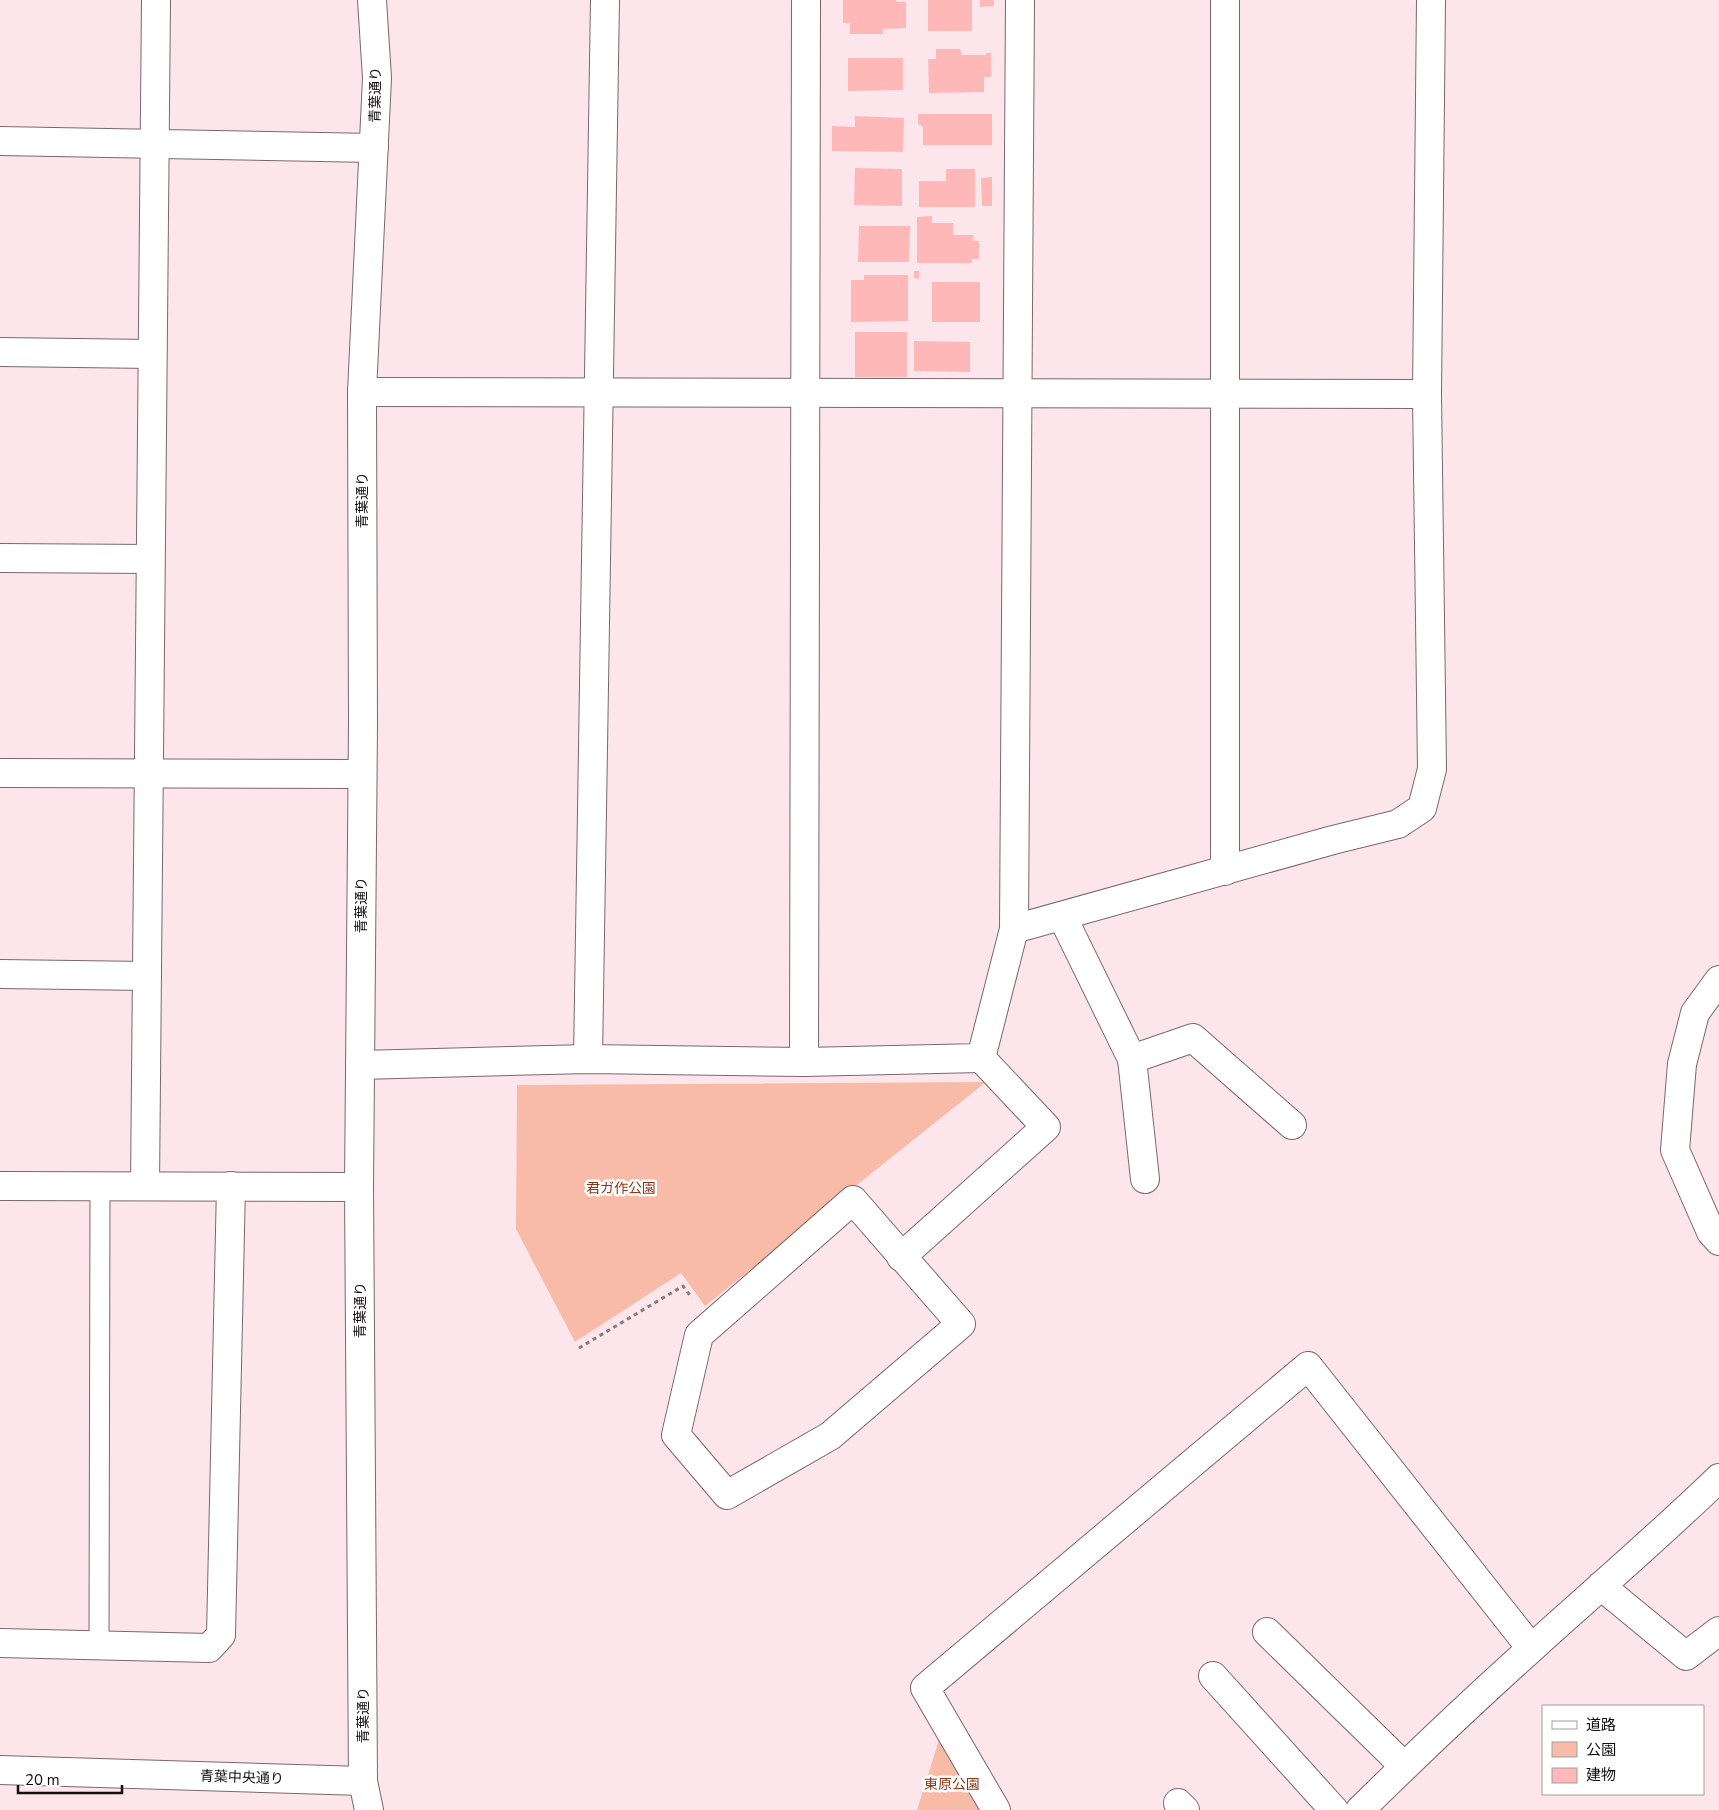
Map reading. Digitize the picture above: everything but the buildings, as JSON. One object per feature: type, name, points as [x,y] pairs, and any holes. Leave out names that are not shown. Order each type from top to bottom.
[{"type":"street","points":[[145,1186],[156,0]]},
{"type":"street","name":"青葉通り","points":[[369,1810],[364,1781],[359,1187],[362,392],[377,78],[372,0]]},
{"type":"street","points":[[588,1059],[605,0]]},
{"type":"street","points":[[804,1062],[806,0]]},
{"type":"street","points":[[981,1058],[1014,929],[1020,0]]},
{"type":"street","points":[[1225,0],[1225,871]]},
{"type":"street","points":[[1014,929],[1332,840],[1398,824],[1422,808],[1432,769],[1427,394],[1430,0]]},
{"type":"street","points":[[0,141],[374,148]]},
{"type":"street","points":[[0,352],[152,354]]},
{"type":"street","points":[[362,392],[1427,394]]},
{"type":"street","points":[[0,558],[150,559]]},
{"type":"street","points":[[0,773],[362,774]]},
{"type":"street","points":[[1062,916],[1132,1059],[1145,1179]]},
{"type":"street","points":[[0,974],[147,976]]},
{"type":"street","points":[[1719,980],[1695,1013],[1682,1064],[1676,1150],[1711,1232],[1719,1241]]},
{"type":"street","points":[[1132,1059],[1193,1038],[1292,1124]]},
{"type":"street","points":[[360,1065],[588,1059],[804,1062],[981,1058],[1046,1127],[902,1257]]},
{"type":"street","points":[[0,1186],[359,1187]]},
{"type":"street","points":[[0,1643],[209,1648],[221,1636],[232,1186]]},
{"type":"street","points":[[853,1200],[902,1257],[961,1324],[830,1436],[727,1495],[676,1435],[699,1335],[853,1200]]},
{"type":"street","points":[[996,1810],[925,1688],[1308,1366],[1531,1648]]},
{"type":"street","points":[[1360,1810],[1404,1766],[1531,1648],[1719,1478]]},
{"type":"street","points":[[1601,1586],[1686,1656],[1719,1631]]},
{"type":"street","points":[[1267,1632],[1404,1766]]},
{"type":"street","points":[[1213,1676],[1334,1810]]},
{"type":"street","name":"青葉中央通り","points":[[0,1770],[364,1781]]},
{"type":"lane","points":[[99,1645],[100,1186]]},
{"type":"path","points":[[579,1348],[683,1286],[712,1324]]},
{"type":"green space","name":"君ガ作公園","points":[[986,1082],[705,1306],[681,1273],[575,1342],[516,1229],[517,1085]]},
{"type":"green space","name":"東原公園","points":[[945,1721],[996,1810],[917,1810]]}]
